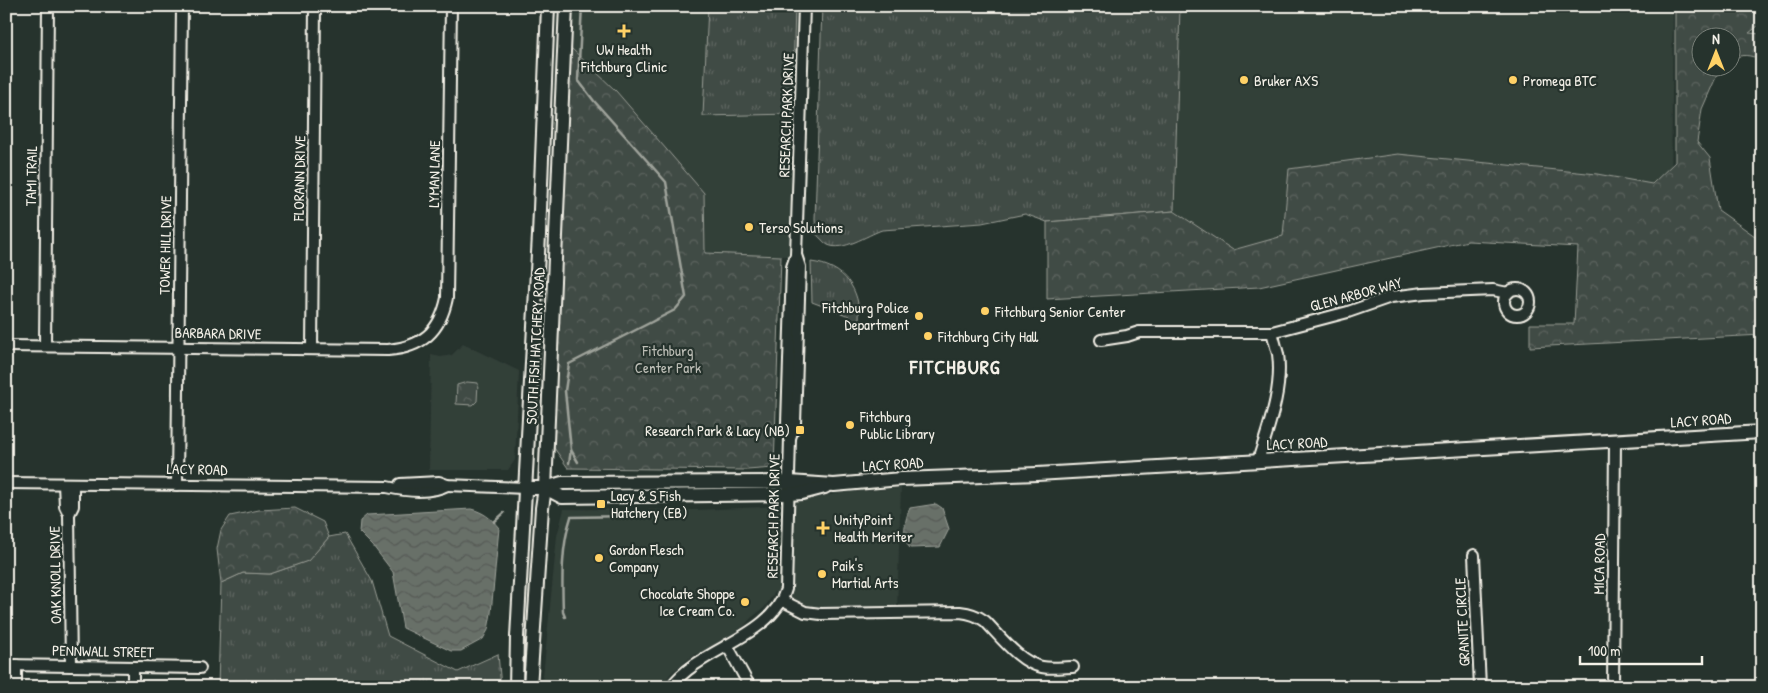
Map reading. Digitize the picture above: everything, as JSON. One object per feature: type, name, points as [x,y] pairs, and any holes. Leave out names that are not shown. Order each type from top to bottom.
[{"type":"main road","name":"SOUTH FISH HATCHERY ROAD","points":[[516,687],[548,6]]},
{"type":"main road","name":"SOUTH FISH HATCHERY ROAD","points":[[530,687],[545,488],[566,6]]},
{"type":"main road","name":"LACY ROAD","points":[[525,488],[545,488],[562,497],[789,488],[901,479],[1037,474],[1762,432]]},
{"type":"street","name":"TAMI TRAIL","points":[[45,346],[48,6]]},
{"type":"street","name":"TOWER HILL DRIVE","points":[[177,485],[182,6]]},
{"type":"street","name":"FLORANN DRIVE","points":[[312,349],[315,6]]},
{"type":"street","name":"LYMAN LANE","points":[[427,337],[440,322],[447,298],[451,6]]},
{"type":"street","name":"RESEARCH PARK DRIVE","points":[[671,687],[689,668],[765,621],[783,601],[787,580],[790,438],[796,414],[800,267],[796,256],[804,6]]},
{"type":"street","name":"GLEN ARBOR WAY","points":[[1101,340],[1139,332],[1272,332],[1348,312],[1392,297],[1424,293],[1492,290],[1508,293]]},
{"type":"street","points":[[1258,461],[1271,416],[1278,377],[1278,355],[1272,332]]},
{"type":"street","name":"BARBARA DRIVE","points":[[6,346],[399,349],[416,344],[427,337]]},
{"type":"street","name":"MICA ROAD","points":[[1613,687],[1616,441]]},
{"type":"street","name":"LACY ROAD","points":[[6,483],[387,487],[399,490],[439,489],[447,485],[525,488]]},
{"type":"street","name":"OAK KNOLL DRIVE","points":[[69,484],[73,506],[69,514],[71,666]]},
{"type":"street","name":"GRANITE CIRCLE","points":[[1474,555],[1480,687]]},
{"type":"street","points":[[783,601],[805,612],[821,614],[969,613],[985,621],[1021,657],[1034,665],[1045,668],[1073,667]]},
{"type":"street","points":[[727,645],[750,687]]},
{"type":"street","points":[[11,665],[16,687]]},
{"type":"street","name":"PENNWALL STREET","points":[[11,665],[200,668]]},
{"type":"street","points":[[133,666],[133,687]]},
{"type":"shaded area","points":[[573,6],[797,6],[789,256],[705,254],[704,193],[616,91],[570,47],[570,23]]},
{"type":"shaded area","points":[[1180,6],[1673,6],[1671,188],[1283,236],[1233,250],[1174,211]]},
{"type":"shaded area","points":[[463,344],[519,371],[515,460],[508,470],[429,470],[431,355],[441,357],[452,355]]},
{"type":"shaded area","points":[[901,488],[897,608],[821,609],[805,605],[775,592],[764,608],[744,626],[702,653],[695,654],[671,673],[661,687],[542,687],[557,536],[564,509],[697,510],[764,507],[846,492]]},
{"type":"green space","points":[[708,6],[795,6],[792,114],[703,116]]},
{"type":"green space","points":[[822,6],[1141,6],[1161,10],[1180,7],[1174,211],[1047,222],[1025,214],[982,223],[882,230],[848,245],[834,247],[828,245],[816,234],[815,219]]},
{"type":"green space","points":[[1675,6],[1762,6],[1762,23],[1749,33],[1762,34],[1762,60],[1754,57],[1740,56],[1740,28],[1690,28],[1690,78],[1716,78],[1702,109],[1697,142],[1710,158],[1718,210],[1762,241],[1762,335],[1530,347],[1530,324],[1574,324],[1578,247],[1468,241],[1259,287],[1047,299],[1047,222],[1174,211],[1233,250],[1283,236],[1289,169],[1398,154],[1597,174],[1652,184],[1675,162]]},
{"type":"green space","name":"Fitchburg Center Park","points":[[570,47],[616,91],[704,193],[705,253],[781,256],[774,468],[747,470],[568,468],[552,445]]},
{"type":"green space","points":[[811,262],[833,268],[848,281],[857,299],[859,321],[854,323],[849,316],[812,302]]},
{"type":"green space","points":[[467,382],[478,383],[477,401],[473,405],[456,404],[457,385]]},
{"type":"green space","points":[[295,508],[323,522],[329,537],[308,561],[270,574],[243,573],[221,583],[217,549],[221,530],[230,516],[259,510]]},
{"type":"green space","points":[[345,534],[372,581],[388,636],[458,672],[498,654],[501,687],[218,687],[221,583],[243,573],[270,574],[307,561],[329,537]]},
{"type":"water","points":[[936,504],[942,508],[949,529],[940,547],[910,548],[905,534],[905,523],[910,508]]},
{"type":"water","points":[[471,509],[486,516],[499,528],[491,613],[488,630],[483,639],[461,651],[451,651],[403,628],[393,572],[373,546],[359,532],[360,521],[367,515]]},
{"type":"waterway","points":[[569,463],[571,450],[565,391],[569,364],[675,310],[686,297],[666,182],[594,101],[578,80],[582,6]]},
{"type":"waterway","points":[[571,450],[578,462]]},
{"type":"waterway","points":[[494,522],[504,513]]},
{"type":"waterway","points":[[565,617],[562,588],[563,564],[565,540],[571,517],[630,516]]},
{"type":"place","name":"UW Health Fitchburg Clinic","points":[[624,31]]},
{"type":"place","name":"Bruker AXS","points":[[1244,80]]},
{"type":"place","name":"Promega BTC","points":[[1513,80]]},
{"type":"place","name":"Terso Solutions","points":[[749,227]]},
{"type":"place","name":"Fitchburg Senior Center","points":[[985,311]]},
{"type":"place","name":"Fitchburg Police Department","points":[[919,316]]},
{"type":"place","name":"Fitchburg City Hall","points":[[928,336]]},
{"type":"place","name":"Fitchburg Public Library","points":[[850,425]]},
{"type":"place","name":"Research Park & Lacy (NB)","points":[[800,430]]},
{"type":"place","name":"Lacy & S Fish Hatchery (EB)","points":[[601,504]]},
{"type":"place","name":"UnityPoint Health Meriter","points":[[823,528]]},
{"type":"place","name":"Gordon Flesch Company","points":[[599,558]]},
{"type":"place","name":"Paik's Martial Arts","points":[[822,574]]},
{"type":"place","name":"Chocolate Shoppe Ice Cream Co.","points":[[745,602]]},
{"type":"district","name":"FITCHBURG","points":[[955,366]]}]
